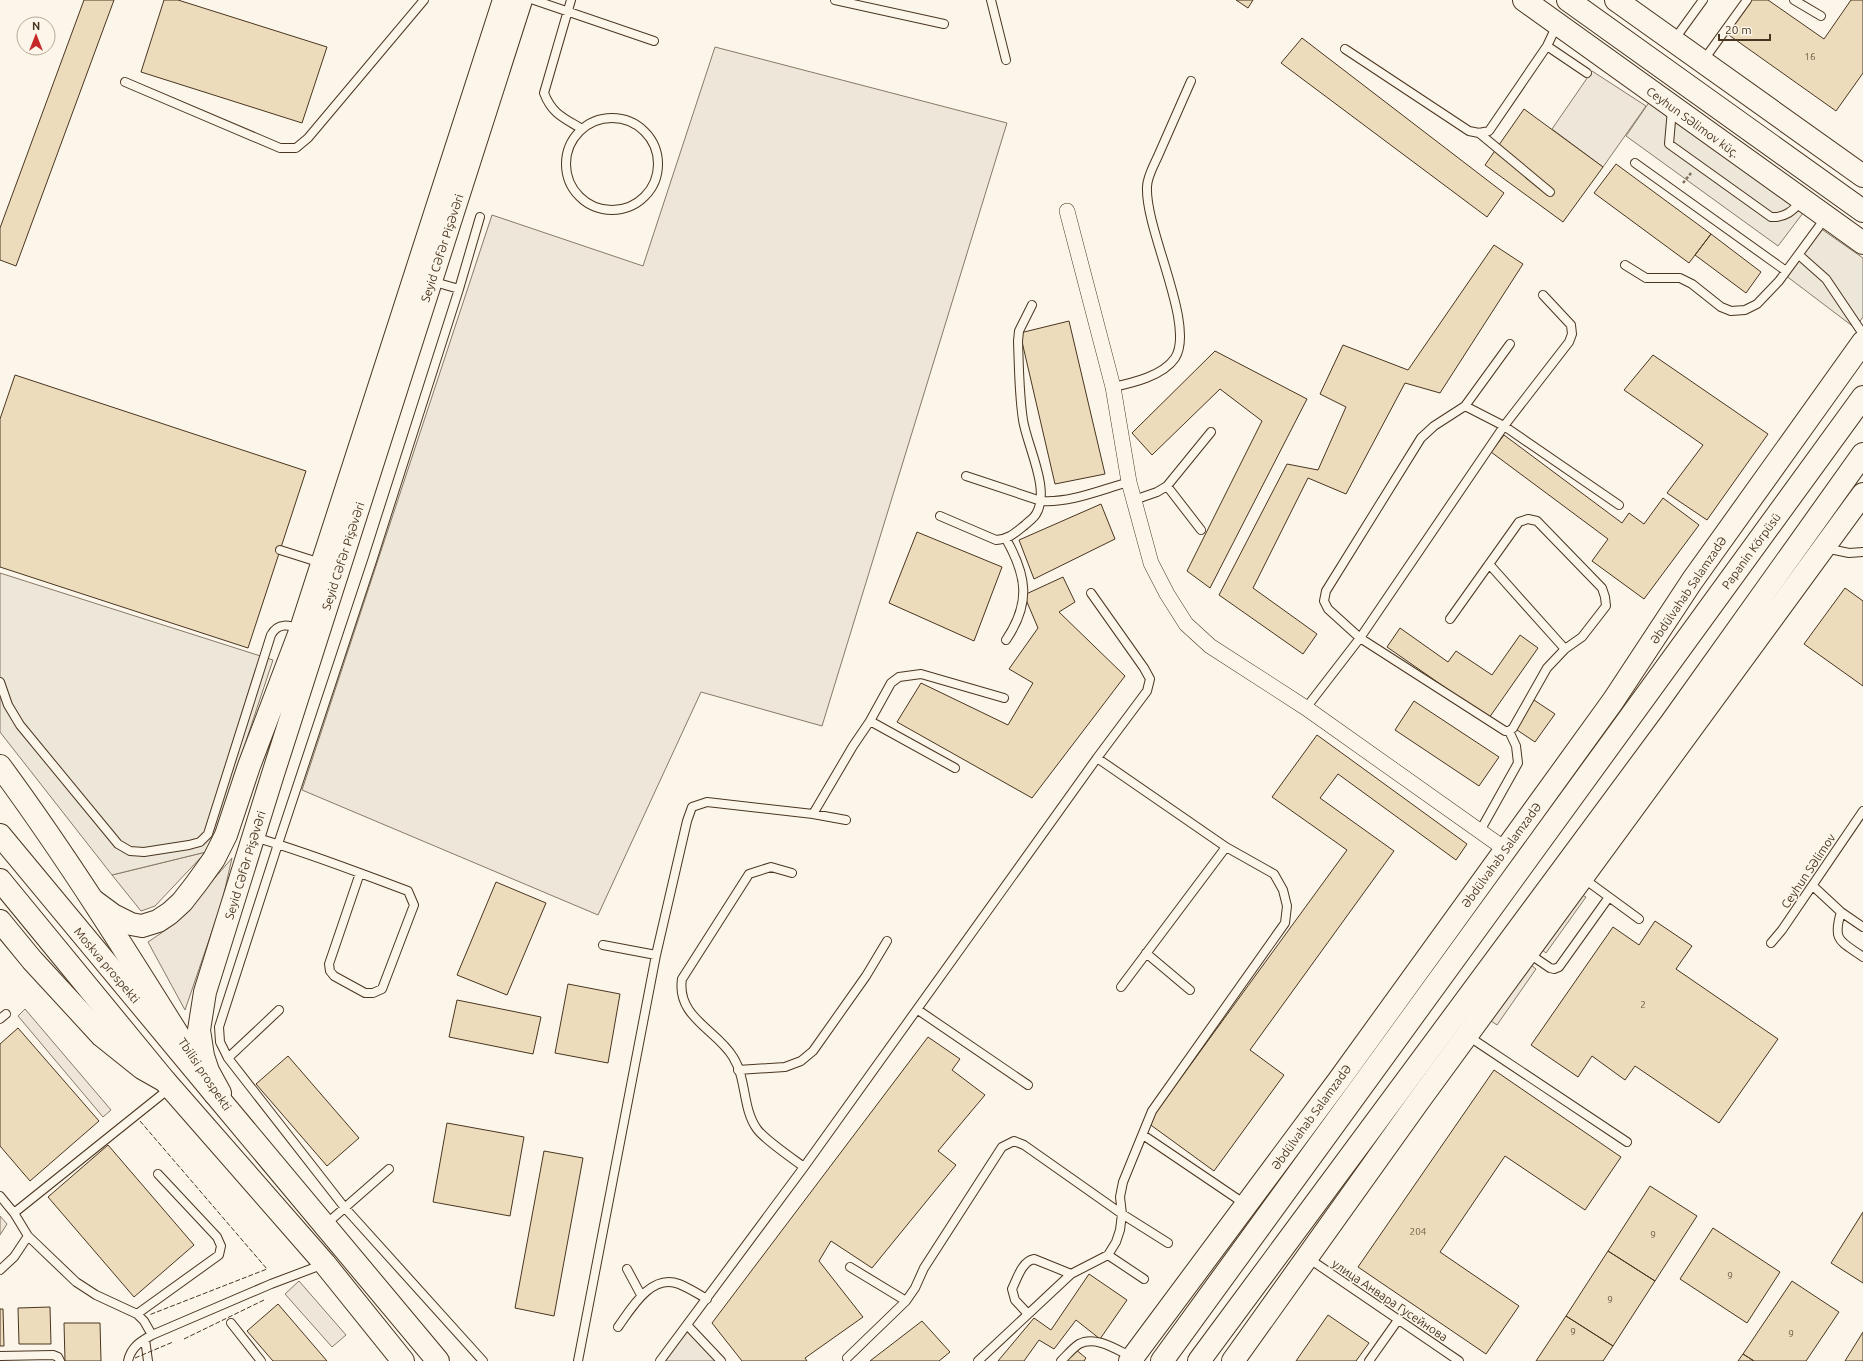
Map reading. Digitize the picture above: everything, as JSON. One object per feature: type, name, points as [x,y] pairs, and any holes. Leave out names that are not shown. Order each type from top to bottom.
[{"type":"main road","name":"Seyid Cəfər Pişəvəri","points":[[94,901],[113,915],[131,924],[142,926],[158,921],[182,902],[214,859],[226,835],[249,766],[301,629],[504,0]]},
{"type":"main road","name":"Seyid Cəfər Pişəvəri","points":[[230,1112],[208,1071],[203,1056],[199,1030],[205,992],[253,836],[521,0]]},
{"type":"main road","name":"Ceyhun Səlimov küç.","points":[[1524,0],[1863,243]]},
{"type":"main road","points":[[1568,0],[1863,211]]},
{"type":"main road","points":[[1616,0],[1863,176]]},
{"type":"main road","points":[[1765,140],[1783,186],[1834,190]]},
{"type":"main road","name":"Əbdülvahab Salamzadə","points":[[1132,1359],[1613,701],[1692,581],[1863,342]]},
{"type":"main road","name":"Papanin Körpüsü","points":[[1639,705],[1863,397]]},
{"type":"main road","points":[[1199,1361],[1671,723],[1863,454]]},
{"type":"main road","points":[[1233,1361],[1467,1035],[1863,494]]},
{"type":"main road","name":"Əbdülvahab Salamzadə","points":[[1162,1361],[1639,705]]},
{"type":"main road","points":[[1550,788],[1598,762]]},
{"type":"main road","name":"Tbilisi prospekti","points":[[0,766],[46,829],[94,901],[215,1094],[438,1361]]},
{"type":"main road","points":[[249,766],[273,774]]},
{"type":"main road","points":[[1616,832],[1626,783]]},
{"type":"main road","name":"Moskva prospekti","points":[[0,835],[215,1094]]},
{"type":"main road","points":[[0,880],[168,1084],[325,1264],[403,1361]]},
{"type":"main road","points":[[1472,934],[1480,884]]},
{"type":"main road","points":[[0,921],[32,960],[102,1036],[137,1064],[168,1084]]},
{"type":"main road","points":[[1503,950],[1544,930]]},
{"type":"street","points":[[1067,211],[1112,387],[1129,482],[1151,563],[1167,594],[1186,624],[1210,646],[1306,708],[1505,849]]},
{"type":"lane","points":[[125,82],[280,148],[296,148],[308,138],[424,0]]},
{"type":"lane","points":[[534,0],[654,41]]},
{"type":"lane","points":[[571,0],[544,93],[548,104],[554,112],[582,129]]},
{"type":"lane","points":[[836,0],[944,24]]},
{"type":"lane","points":[[991,0],[1006,60]]},
{"type":"lane","points":[[1673,41],[1703,0]]},
{"type":"lane","points":[[1702,62],[1747,0]]},
{"type":"lane","points":[[1794,0],[1821,16]]},
{"type":"lane","points":[[1345,49],[1469,131],[1479,133],[1489,131],[1547,46],[1558,24]]},
{"type":"lane","points":[[1547,46],[1587,73]]},
{"type":"lane","points":[[1112,387],[1158,373],[1175,358],[1180,341],[1175,299],[1155,239],[1147,204],[1147,185],[1191,81]]},
{"type":"lane","points":[[1672,106],[1668,140],[1672,147],[1772,216],[1780,217],[1788,214],[1803,200]]},
{"type":"lane","points":[[602,119],[624,119],[638,126],[650,138],[658,159],[658,170],[652,185],[642,198],[622,208],[600,208],[590,204],[574,189],[568,179],[566,157],[574,137],[582,129],[591,123],[602,119]]},
{"type":"lane","points":[[1479,133],[1550,192]]},
{"type":"lane","points":[[1635,164],[1786,271]]},
{"type":"lane","points":[[1625,265],[1646,278],[1680,278],[1692,284],[1720,306],[1731,311],[1745,310],[1757,304],[1786,271],[1826,216]]},
{"type":"lane","points":[[480,217],[459,290],[372,561],[219,1027],[220,1042],[228,1058],[345,1208],[483,1361]]},
{"type":"lane","points":[[1799,255],[1826,279],[1863,334]]},
{"type":"lane","points":[[431,281],[459,290]]},
{"type":"lane","points":[[1306,708],[1360,638],[1504,426],[1569,342],[1572,334],[1571,325],[1543,295]]},
{"type":"lane","points":[[940,516],[996,540],[1006,539],[1014,535],[1036,515],[1041,501],[1040,484],[1020,402],[1019,332],[1032,305]]},
{"type":"lane","points":[[1509,731],[1505,731],[1360,638],[1328,608],[1324,601],[1326,591],[1421,438],[1434,426],[1465,406],[1510,344]]},
{"type":"lane","points":[[1465,406],[1504,426],[1619,505]]},
{"type":"lane","points":[[1134,500],[1157,492],[1167,486],[1211,432]]},
{"type":"lane","points":[[966,476],[1041,501],[1066,500],[1129,482]]},
{"type":"lane","points":[[1167,486],[1201,530]]},
{"type":"lane","points":[[1450,619],[1519,522],[1528,519],[1537,521],[1602,588],[1606,606],[1582,637],[1565,649],[1547,668],[1513,728],[1509,731]]},
{"type":"lane","points":[[1006,539],[1019,566],[1023,586],[1022,610],[1016,625],[1006,640]]},
{"type":"lane","points":[[1824,548],[1849,553],[1863,552]]},
{"type":"lane","points":[[280,550],[322,564]]},
{"type":"lane","points":[[1489,564],[1565,649]]},
{"type":"lane","points":[[660,1361],[804,1167],[918,1010],[1097,758],[1147,691],[1150,679],[1144,668],[1091,593]]},
{"type":"lane","points":[[0,682],[8,705],[20,725],[118,844],[130,851],[144,852],[184,846],[200,842],[208,834],[274,629],[280,626],[288,625],[301,629]]},
{"type":"lane","points":[[813,814],[853,746],[870,722],[890,683],[899,677],[921,674],[1004,698]]},
{"type":"lane","points":[[870,722],[955,768]]},
{"type":"lane","points":[[1480,831],[1518,763],[1516,746],[1509,731]]},
{"type":"lane","points":[[978,1361],[1072,1274],[1108,1255],[1116,1242],[1122,1214],[1120,1197],[1123,1182],[1143,1135],[1147,1120],[1285,923],[1286,906],[1283,890],[1274,874],[1226,847],[1097,758]]},
{"type":"lane","points":[[578,1361],[656,955],[687,820],[692,807],[706,802],[813,814],[846,820]]},
{"type":"lane","name":"Ceyhun Səlimov","points":[[1771,943],[1813,886],[1863,811]]},
{"type":"lane","points":[[253,836],[360,873],[408,892],[414,905],[382,989],[373,993],[365,992],[334,976],[330,971],[329,964],[360,873]]},
{"type":"lane","points":[[1121,987],[1226,847]]},
{"type":"lane","points":[[792,873],[771,867],[749,874],[682,980],[680,990],[687,1009],[729,1050],[734,1058],[747,1110],[758,1131],[804,1167]]},
{"type":"lane","points":[[1582,878],[1639,919]]},
{"type":"lane","points":[[1813,886],[1841,912],[1863,927]]},
{"type":"lane","points":[[1528,952],[1550,968],[1554,969],[1560,967],[1609,897]]},
{"type":"lane","points":[[1841,912],[1837,934],[1841,941],[1863,957]]},
{"type":"lane","points":[[738,1070],[786,1068],[801,1061],[814,1051],[866,976],[887,941]]},
{"type":"lane","points":[[603,945],[656,955]]},
{"type":"lane","points":[[1146,952],[1190,990]]},
{"type":"lane","points":[[228,1058],[280,1010]]},
{"type":"lane","points":[[918,1010],[1028,1085]]},
{"type":"lane","points":[[1467,1035],[1626,1142]]},
{"type":"lane","points":[[14,1213],[168,1084]]},
{"type":"lane","points":[[1143,1135],[1246,1204]]},
{"type":"lane","points":[[847,1358],[906,1301],[915,1288],[924,1268],[1002,1147],[1014,1141],[1024,1145],[1122,1214],[1168,1243]]},
{"type":"lane","points":[[325,1226],[389,1169]]},
{"type":"lane","points":[[137,1314],[219,1255],[221,1246],[217,1237],[158,1174]]},
{"type":"lane","points":[[0,1196],[14,1213],[28,1236],[76,1282],[96,1295],[137,1314],[144,1321],[148,1337],[148,1361]]},
{"type":"lane","points":[[0,1270],[14,1257],[28,1236]]},
{"type":"lane","points":[[1108,1255],[1144,1280]]},
{"type":"lane","name":"улица Анвара Гусейнова","points":[[1308,1258],[1459,1361]]},
{"type":"lane","points":[[1028,1314],[1015,1300],[1012,1289],[1024,1264],[1029,1260],[1034,1259],[1072,1274]]},
{"type":"lane","points":[[128,1361],[133,1349],[148,1337],[271,1284],[325,1264]]},
{"type":"lane","points":[[850,1267],[906,1301]]},
{"type":"lane","points":[[627,1269],[641,1295]]},
{"type":"lane","points":[[618,1327],[641,1295],[660,1284],[669,1282],[678,1284],[706,1299]]},
{"type":"lane","points":[[1369,1361],[1398,1320]]},
{"type":"lane","points":[[231,1323],[261,1361]]},
{"type":"lane","points":[[687,1325],[721,1361]]},
{"type":"lane","points":[[1061,1361],[1078,1344],[1087,1340],[1097,1341],[1132,1359]]},
{"type":"lane","points":[[0,1356],[52,1355],[58,1357],[60,1361]]},
{"type":"shaded area","points":[[715,47],[1007,123],[822,726],[701,692],[598,915],[302,790],[492,215],[643,266]]},
{"type":"shaded area","points":[[1592,71],[1646,106],[1603,167],[1552,129]]},
{"type":"shaded area","points":[[1650,101],[1803,213],[1778,246],[1626,136]]},
{"type":"shaded area","points":[[1820,228],[1863,258],[1863,317],[1855,328],[1785,275]]},
{"type":"shaded area","points":[[0,573],[273,660],[212,843],[206,852],[112,875],[0,732]]},
{"type":"shaded area","points":[[206,852],[155,906],[141,911],[112,875]]},
{"type":"shaded area","points":[[232,858],[222,902],[185,1010],[148,942],[176,923]]},
{"type":"shaded area","points":[[1580,894],[1586,897],[1546,953],[1541,949]]},
{"type":"shaded area","points":[[1531,965],[1536,969],[1497,1025],[1491,1021]]},
{"type":"shaded area","points":[[25,1009],[111,1110],[103,1117],[18,1016]]},
{"type":"shaded area","points":[[0,1216],[7,1224],[0,1235]]},
{"type":"shaded area","points":[[299,1281],[346,1335],[332,1347],[285,1294]]},
{"type":"shaded area","points":[[689,1328],[717,1361],[663,1361]]},
{"type":"building","points":[[84,0],[114,0],[16,266],[0,260],[0,228]]},
{"type":"building","points":[[164,0],[178,0],[327,47],[302,123],[141,72]]},
{"type":"building","points":[[1236,0],[1253,0],[1248,8]]},
{"type":"building","points":[[1749,0],[1768,0],[1824,39],[1851,0],[1863,0],[1863,73],[1836,111],[1726,33]]},
{"type":"building","points":[[1302,38],[1504,193],[1487,217],[1281,63]]},
{"type":"building","points":[[1524,109],[1603,167],[1563,222],[1485,165]]},
{"type":"building","points":[[1616,164],[1711,234],[1689,263],[1594,193]]},
{"type":"building","points":[[1711,234],[1761,272],[1746,293],[1695,255]]},
{"type":"building","points":[[1494,245],[1523,264],[1440,393],[1405,383],[1346,494],[1308,478],[1253,588],[1317,634],[1303,654],[1219,595],[1287,464],[1318,470],[1346,407],[1320,394],[1343,345],[1408,370]]},
{"type":"building","points":[[1069,321],[1105,474],[1055,484],[1020,333]]},
{"type":"building","points":[[1215,351],[1307,399],[1210,588],[1187,571],[1262,421],[1220,389],[1152,455],[1132,433]]},
{"type":"building","points":[[1653,355],[1768,434],[1707,520],[1667,493],[1703,445],[1624,390]]},
{"type":"building","points":[[15,375],[306,471],[248,648],[0,567],[0,419]]},
{"type":"building","points":[[1504,435],[1622,523],[1629,513],[1644,524],[1663,498],[1699,525],[1644,599],[1592,561],[1608,539],[1491,452]]},
{"type":"building","points":[[1101,504],[1115,539],[1034,579],[1019,540]]},
{"type":"building","points":[[917,532],[1002,567],[974,641],[889,603]]},
{"type":"building","points":[[1063,577],[1075,602],[1059,612],[1125,676],[1032,798],[897,722],[921,683],[1008,725],[1033,683],[1009,669],[1038,628],[1024,595]]},
{"type":"building","points":[[1845,588],[1863,601],[1863,686],[1804,644]]},
{"type":"building","points":[[1400,628],[1448,662],[1456,651],[1492,675],[1520,635],[1538,648],[1489,718],[1387,647]]},
{"type":"building","points":[[1534,700],[1555,714],[1535,742],[1514,728]]},
{"type":"building","points":[[1414,701],[1499,757],[1479,786],[1395,730]]},
{"type":"building","points":[[1317,735],[1467,844],[1456,860],[1338,774],[1320,798],[1394,851],[1250,1050],[1284,1075],[1214,1171],[1148,1123],[1347,850],[1272,797]]},
{"type":"building","points":[[496,882],[546,903],[507,995],[457,975]]},
{"type":"building","points":[[1655,921],[1692,946],[1676,969],[1778,1039],[1719,1123],[1635,1066],[1625,1080],[1592,1056],[1578,1077],[1531,1045],[1613,927],[1639,945]]},
{"type":"building","points":[[568,984],[620,994],[608,1063],[555,1053]]},
{"type":"building","points":[[457,1000],[541,1017],[533,1054],[449,1037]]},
{"type":"building","points":[[18,1028],[99,1121],[30,1181],[0,1146],[0,1044]]},
{"type":"building","points":[[928,1037],[960,1059],[952,1070],[985,1095],[938,1151],[956,1165],[872,1268],[831,1241],[819,1261],[863,1317],[805,1358],[807,1361],[742,1361],[712,1323]]},
{"type":"building","points":[[288,1056],[359,1138],[327,1166],[256,1084]]},
{"type":"building","points":[[1494,1070],[1621,1157],[1585,1210],[1505,1156],[1440,1252],[1519,1306],[1486,1354],[1358,1267]]},
{"type":"building","points":[[447,1123],[524,1137],[510,1216],[433,1202]]},
{"type":"building","points":[[108,1145],[194,1245],[134,1297],[48,1197]]},
{"type":"building","points":[[544,1151],[583,1158],[554,1316],[515,1308]]},
{"type":"building","points":[[1650,1186],[1697,1216],[1655,1281],[1608,1251]]},
{"type":"building","points":[[1863,1212],[1863,1283],[1831,1263]]},
{"type":"building","points":[[1713,1228],[1780,1272],[1747,1323],[1680,1279]]},
{"type":"building","points":[[1608,1251],[1655,1281],[1613,1346],[1566,1316]]},
{"type":"building","points":[[1089,1274],[1127,1300],[1100,1339],[1076,1320],[1054,1349],[1039,1340],[1024,1361],[998,1361],[1034,1318],[1051,1330]]},
{"type":"building","points":[[1792,1281],[1839,1312],[1806,1361],[1754,1361],[1743,1354]]},
{"type":"building","points":[[278,1304],[327,1361],[273,1361],[247,1331]]},
{"type":"building","points":[[50,1307],[51,1344],[19,1344],[18,1308]]},
{"type":"building","points":[[0,1309],[3,1309],[4,1346],[0,1346]]},
{"type":"building","points":[[1328,1315],[1369,1343],[1356,1361],[1296,1361]]},
{"type":"building","points":[[1566,1316],[1613,1346],[1603,1361],[1536,1361]]},
{"type":"building","points":[[922,1321],[950,1352],[939,1361],[870,1361]]},
{"type":"building","points":[[64,1323],[100,1323],[101,1361],[65,1361]]},
{"type":"building","points":[[1863,1332],[1863,1361],[1845,1361]]},
{"type":"building","points":[[1075,1349],[1086,1358],[1084,1361],[1066,1361]]},
{"type":"building","points":[[1743,1354],[1754,1361],[1738,1361]]},
{"type":"fence","points":[[140,1121],[267,1269],[149,1315]]},
{"type":"fence","points":[[184,1339],[264,1300]]},
{"type":"fence","points":[[135,1358],[173,1342]]}]
